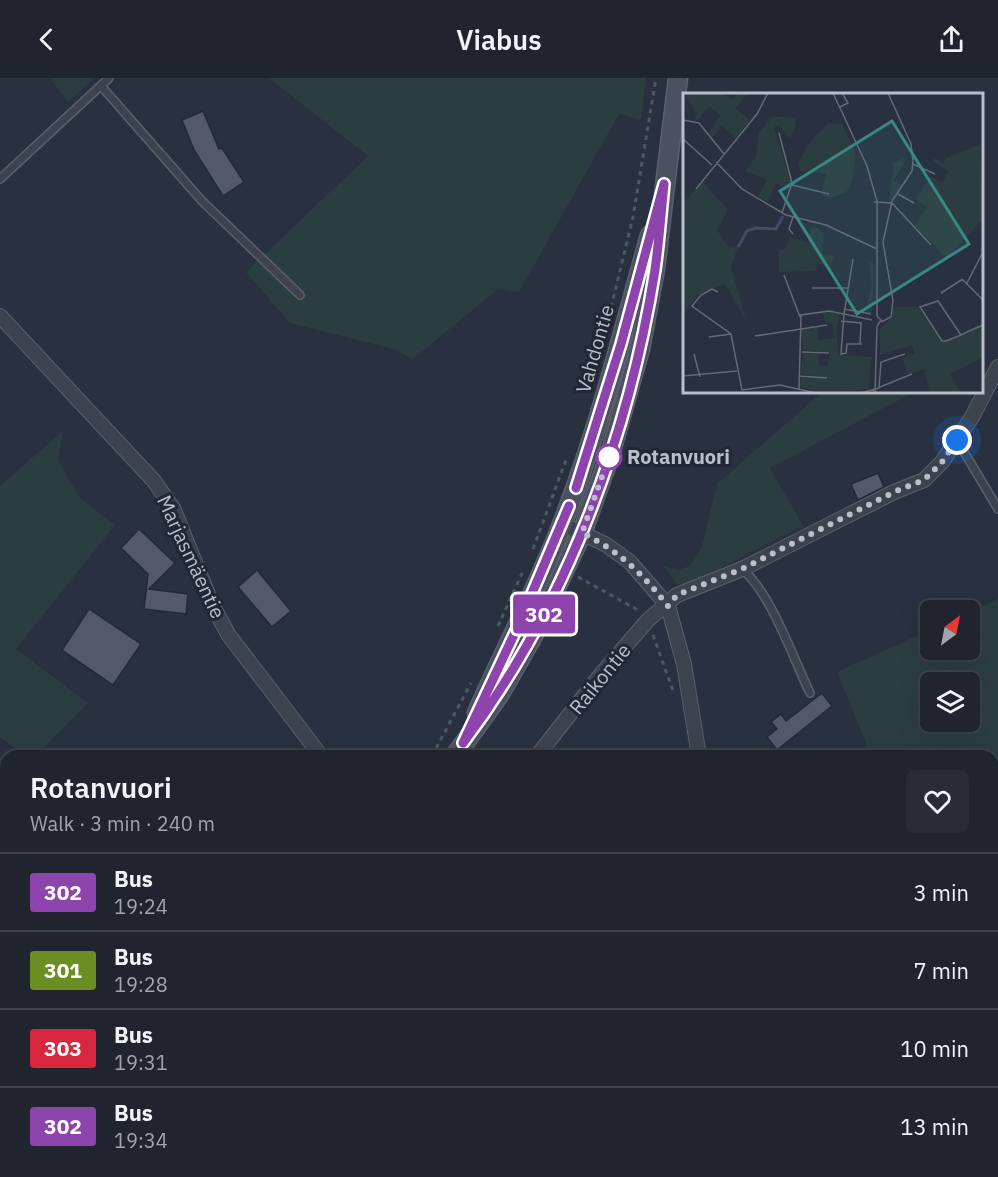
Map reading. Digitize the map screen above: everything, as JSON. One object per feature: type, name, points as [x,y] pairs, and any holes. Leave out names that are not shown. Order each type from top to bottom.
[{"type":"main road","name":"Vahdontie","points":[[459,749],[499,695],[534,634],[582,533],[610,455],[640,349],[655,269],[678,78]]},
{"type":"main road","name":"Vahdontie","points":[[459,749],[562,524],[589,451],[621,344],[664,184]]},
{"type":"street","name":"Marjasmäentie","points":[[0,316],[154,480],[173,508],[212,604],[228,634],[316,750]]},
{"type":"street","name":"Raikontie","points":[[542,750],[603,672],[648,620],[668,606],[677,595],[742,569],[894,492],[924,480],[942,462],[957,440],[972,417],[998,367]]},
{"type":"street","points":[[562,524],[605,544],[630,562],[668,606],[684,663],[698,750]]},
{"type":"lane","points":[[0,179],[102,87],[109,78]]},
{"type":"lane","points":[[102,87],[202,201],[300,295]]},
{"type":"lane","points":[[957,440],[998,509]]},
{"type":"lane","points":[[742,569],[753,579],[765,599],[810,693]]},
{"type":"path","points":[[608,320],[633,217],[656,78]]},
{"type":"path","points":[[531,554],[568,454]]},
{"type":"path","points":[[497,627],[527,563]]},
{"type":"path","points":[[578,577],[626,602],[648,620],[676,698]]},
{"type":"path","points":[[435,750],[473,679]]},
{"type":"shaded area","points":[[50,78],[94,78],[68,102]]},
{"type":"shaded area","points":[[269,78],[646,78],[641,120],[619,114],[519,292],[498,289],[413,359],[394,349],[290,323],[246,272],[368,156]]},
{"type":"shaded area","points":[[821,393],[912,393],[770,468],[803,526],[691,583],[678,585],[663,566],[678,570],[690,566],[702,546],[717,484]]},
{"type":"shaded area","points":[[63,431],[58,460],[80,498],[115,525],[16,649],[88,703],[41,750],[18,750],[0,737],[0,486]]},
{"type":"shaded area","points":[[998,599],[998,750],[869,750],[837,672],[920,635],[920,660],[980,660],[980,607]]},
{"type":"building","points":[[203,111],[219,149],[222,148],[244,182],[223,196],[194,150],[182,120]]},
{"type":"building","points":[[878,473],[884,487],[858,500],[851,484]]},
{"type":"building","points":[[139,529],[175,563],[149,589],[188,594],[186,614],[144,609],[148,574],[121,548]]},
{"type":"building","points":[[257,570],[291,611],[272,627],[238,587]]},
{"type":"building","points":[[89,609],[141,644],[113,685],[62,650]]},
{"type":"building","points":[[822,693],[832,706],[777,750],[767,737],[777,729],[771,722],[781,714],[786,721]]},
{"type":"bus line","name":"302","points":[[569,506],[519,624],[463,743],[499,695],[534,634],[582,533],[609,458],[640,349],[655,269],[664,184],[621,344],[576,488]]},
{"type":"place","name":"Rotanvuori","points":[[609,457]]},
{"type":"route","points":[[609,457],[582,533],[605,544],[630,562],[668,606],[677,595],[742,569],[894,492],[924,480],[942,462],[957,440]]}]
